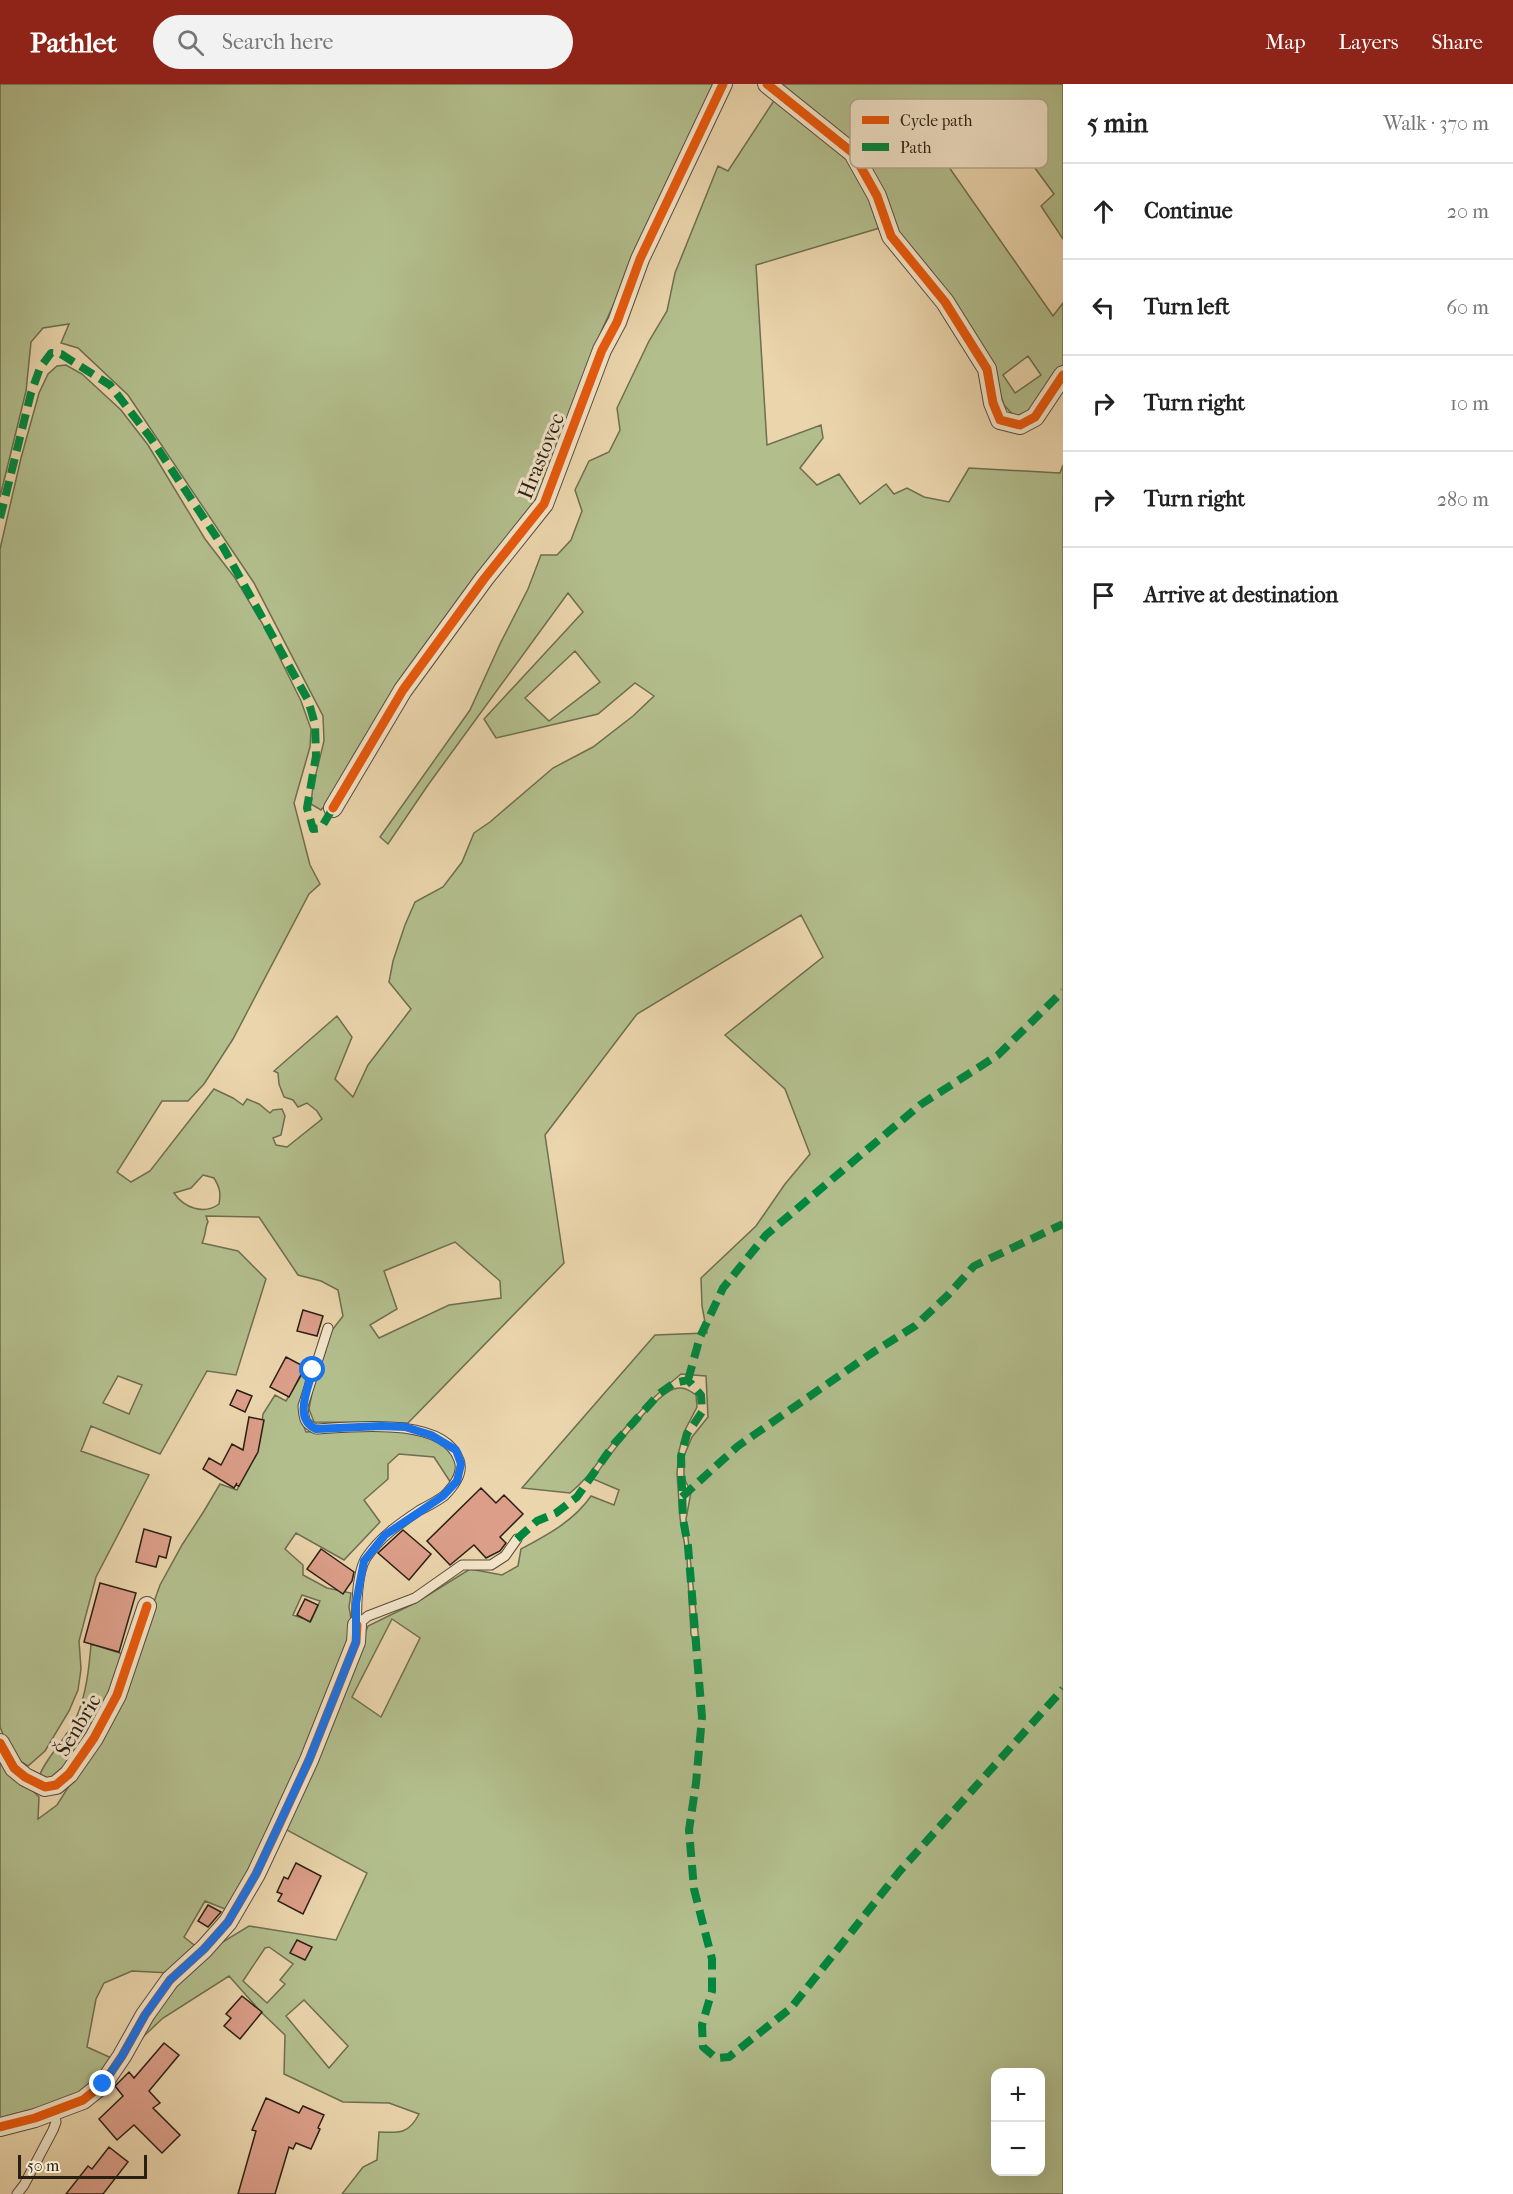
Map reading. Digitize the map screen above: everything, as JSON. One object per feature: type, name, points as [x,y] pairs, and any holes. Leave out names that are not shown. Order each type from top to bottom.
[{"type":"street","name":"Hrastovec","points":[[333,808],[403,690],[484,579],[544,504],[602,350],[617,322],[640,260],[723,84]]},
{"type":"street","points":[[768,84],[850,151]]},
{"type":"street","points":[[861,168],[877,196],[891,236],[945,302],[987,369],[993,403],[1000,420],[1020,424],[1035,417],[1063,375]]},
{"type":"street","name":"Šenbric","points":[[0,1743],[14,1768],[35,1782],[45,1786],[56,1785],[69,1774],[94,1738],[117,1695],[147,1606]]},
{"type":"street","points":[[0,2127],[83,2100],[103,2084],[145,2015],[170,1980],[204,1949],[228,1922],[256,1874],[309,1760],[356,1642],[357,1625]]},
{"type":"lane","points":[[328,1328],[303,1406],[304,1418],[309,1426],[316,1429],[405,1427],[431,1435],[456,1450],[461,1464],[457,1481],[443,1496],[385,1535],[364,1561],[356,1603],[357,1625]]},
{"type":"lane","points":[[357,1625],[368,1616],[415,1598],[462,1565],[491,1565],[505,1556],[517,1539]]},
{"type":"lane","points":[[17,2194],[53,2130],[56,2122],[54,2110]]},
{"type":"green space","points":[[0,84],[715,84],[601,332],[559,465],[321,810],[311,804],[324,741],[323,716],[254,583],[128,395],[78,348],[61,343],[69,324],[43,328],[31,342],[26,391],[0,497]]},
{"type":"green space","points":[[782,84],[1063,84],[1063,239],[1041,206],[1054,194],[1035,168],[1048,168],[1048,99],[850,99],[850,161],[784,90]]},
{"type":"green space","points":[[775,99],[850,159],[850,168],[854,168],[883,227],[756,265],[767,445],[821,425],[823,438],[800,468],[817,485],[839,474],[860,504],[886,484],[894,494],[907,488],[924,497],[949,502],[969,468],[1060,473],[1063,465],[1063,2194],[342,2194],[363,2167],[377,2160],[379,2132],[403,2131],[415,2121],[419,2114],[389,2103],[343,2102],[284,2074],[285,2035],[229,1976],[163,2018],[129,2050],[150,2013],[211,1949],[249,1926],[336,1940],[367,1873],[285,1829],[368,1626],[417,1602],[470,1569],[502,1575],[518,1566],[521,1549],[568,1520],[591,1496],[614,1505],[619,1490],[593,1479],[643,1415],[665,1394],[677,1388],[686,1389],[696,1395],[697,1407],[684,1432],[677,1473],[680,1518],[687,1558],[691,1635],[696,1643],[699,1642],[686,1519],[691,1492],[684,1478],[684,1456],[692,1437],[708,1417],[706,1376],[681,1374],[663,1389],[630,1422],[589,1474],[570,1493],[522,1488],[655,1335],[707,1333],[702,1306],[701,1278],[756,1226],[785,1184],[810,1154],[785,1089],[725,1035],[823,957],[801,915],[637,1014],[545,1135],[564,1263],[408,1423],[314,1422],[309,1409],[316,1370],[329,1334],[343,1316],[338,1290],[321,1281],[298,1275],[259,1217],[206,1216],[208,1222],[202,1243],[238,1251],[266,1279],[236,1375],[207,1371],[160,1454],[91,1426],[81,1451],[149,1475],[96,1577],[79,1641],[81,1669],[78,1690],[69,1711],[45,1751],[28,1766],[12,1756],[0,1727],[0,549],[39,393],[48,374],[57,366],[66,365],[82,374],[121,410],[148,445],[205,539],[235,578],[265,628],[301,701],[311,729],[310,747],[294,803],[310,865],[320,884],[309,894],[233,1039],[204,1084],[188,1101],[162,1101],[117,1172],[131,1182],[150,1171],[214,1089],[243,1105],[247,1099],[259,1104],[270,1113],[273,1110],[282,1109],[285,1116],[281,1135],[273,1138],[276,1145],[287,1147],[322,1119],[317,1111],[307,1103],[298,1107],[293,1100],[284,1097],[278,1073],[274,1071],[337,1016],[352,1037],[335,1079],[353,1097],[368,1065],[411,1009],[389,982],[393,961],[415,902],[443,887],[462,862],[474,833],[553,768],[593,747],[633,716],[654,696],[635,683],[598,714],[496,738],[484,719],[583,612],[568,593],[428,785],[388,844],[380,837],[470,710],[528,589],[541,555],[557,555],[571,540],[582,511],[575,490],[589,461],[609,452],[620,430],[617,408],[649,341],[667,311],[675,273],[718,166],[728,171]],"holes":[[[575,651],[600,682],[549,721],[525,698]],[[203,1175],[214,1178],[219,1191],[219,1204],[201,1209],[183,1203],[174,1193],[191,1188]],[[455,1242],[500,1281],[501,1298],[449,1305],[379,1338],[370,1325],[397,1309],[384,1271]],[[118,1376],[142,1385],[129,1414],[103,1403]],[[392,1619],[420,1638],[381,1717],[352,1697]],[[269,1947],[293,1964],[280,1980],[285,1984],[267,2003],[243,1981],[265,1948]],[[304,2000],[348,2046],[329,2068],[286,2016]]]},
{"type":"green space","points":[[857,168],[950,168],[1053,316],[1063,303],[1063,366],[1025,415],[1014,416],[1004,405],[998,388],[997,374],[968,326],[908,252],[882,195]],"holes":[[[1028,356],[1041,375],[1015,393],[1003,375]]]},
{"type":"green space","points":[[304,1371],[307,1374],[299,1414],[306,1432],[386,1428],[431,1438],[454,1453],[457,1466],[451,1483],[434,1457],[399,1454],[388,1464],[388,1479],[364,1500],[380,1522],[344,1560],[296,1533],[285,1549],[303,1565],[303,1575],[327,1588],[351,1593],[349,1607],[352,1624],[341,1670],[230,1911],[205,1901],[184,1937],[198,1948],[171,1973],[132,1971],[104,1983],[96,1999],[87,2047],[116,2060],[80,2096],[0,2123],[0,1757],[39,1797],[38,1819],[57,1805],[83,1764],[145,1627],[160,1585],[182,1545],[220,1484],[237,1490],[260,1440],[263,1414],[275,1395],[286,1401]],"holes":[[[302,1595],[320,1601],[311,1621],[293,1615]]]},
{"type":"green space","points":[[91,1644],[123,1654],[113,1695],[57,1781],[39,1778],[44,1765],[72,1725],[79,1710],[86,1682]]},
{"type":"building","points":[[303,1310],[323,1316],[317,1336],[297,1331]]},
{"type":"building","points":[[286,1357],[305,1367],[289,1397],[270,1387]]},
{"type":"building","points":[[237,1390],[252,1396],[245,1412],[230,1405]]},
{"type":"building","points":[[249,1417],[264,1420],[258,1452],[239,1486],[236,1485],[237,1483],[234,1488],[203,1469],[209,1458],[221,1465],[232,1444],[243,1450]]},
{"type":"building","points":[[481,1488],[496,1503],[504,1495],[523,1514],[500,1537],[506,1543],[500,1551],[486,1558],[474,1545],[450,1565],[427,1541]]},
{"type":"building","points":[[144,1529],[171,1537],[166,1558],[159,1556],[156,1567],[136,1562]]},
{"type":"building","points":[[403,1530],[431,1554],[409,1580],[378,1553]]},
{"type":"building","points":[[321,1549],[354,1572],[352,1581],[343,1594],[307,1569]]},
{"type":"building","points":[[100,1583],[136,1593],[119,1652],[84,1642]]},
{"type":"building","points":[[305,1599],[318,1605],[310,1622],[297,1615]]},
{"type":"building","points":[[296,1863],[321,1876],[303,1914],[278,1901],[282,1894],[277,1892],[284,1877],[288,1879]]},
{"type":"building","points":[[208,1905],[221,1912],[208,1927],[198,1921]]},
{"type":"building","points":[[297,1940],[312,1947],[305,1960],[290,1953]]},
{"type":"building","points":[[242,1996],[262,2012],[240,2039],[224,2026],[231,2018],[226,2014]]},
{"type":"building","points":[[164,2043],[179,2055],[149,2091],[160,2103],[153,2108],[180,2135],[162,2153],[134,2125],[117,2140],[99,2119],[123,2096],[115,2086],[129,2072],[134,2078]]},
{"type":"building","points":[[266,2098],[299,2113],[303,2106],[324,2115],[318,2128],[320,2129],[311,2149],[296,2143],[293,2149],[289,2147],[275,2194],[238,2194],[256,2131],[252,2130]]},
{"type":"building","points":[[109,2147],[128,2162],[103,2194],[66,2194],[88,2166],[92,2169]]},
{"type":"marked path","points":[[0,518],[31,393],[40,368],[51,353],[61,354],[110,385],[150,437],[223,547],[308,700],[315,724],[316,756],[307,808],[313,829],[321,828],[333,808]]},
{"type":"marked path","points":[[688,1380],[700,1337],[723,1288],[766,1235],[920,1105],[998,1055],[1063,991]]},
{"type":"marked path","points":[[682,1497],[738,1446],[915,1326],[974,1266],[1063,1224]]},
{"type":"marked path","points":[[517,1539],[537,1521],[556,1513],[577,1497],[614,1444],[659,1394],[674,1383],[688,1380],[701,1395],[702,1412],[687,1434],[681,1456],[683,1519],[688,1546],[702,1717],[689,1830],[694,1889],[712,1959],[712,1991],[702,2025],[703,2047],[716,2058],[729,2057],[791,2008],[899,1872],[1063,1689]]},
{"type":"cycle path","points":[[333,808],[403,690],[484,579],[544,504],[602,350],[617,322],[640,259],[723,84]]},
{"type":"cycle path","points":[[767,84],[850,151]]},
{"type":"cycle path","points":[[861,168],[877,196],[891,236],[945,302],[987,369],[993,403],[1000,420],[1020,425],[1035,417],[1063,375]]},
{"type":"cycle path","points":[[0,1743],[14,1768],[25,1777],[45,1787],[56,1785],[69,1774],[94,1738],[117,1695],[147,1606]]},
{"type":"cycle path","points":[[0,2127],[35,2118],[83,2100],[103,2084],[145,2015],[170,1980],[204,1949],[228,1922],[256,1874],[309,1760],[356,1642],[357,1625]]},
{"type":"route","points":[[103,2084],[145,2015],[170,1980],[204,1949],[228,1922],[256,1874],[309,1760],[356,1642],[356,1603],[364,1561],[385,1535],[443,1496],[457,1481],[461,1464],[456,1450],[431,1435],[405,1427],[316,1429],[309,1426],[304,1418],[303,1406],[313,1370]]}]
